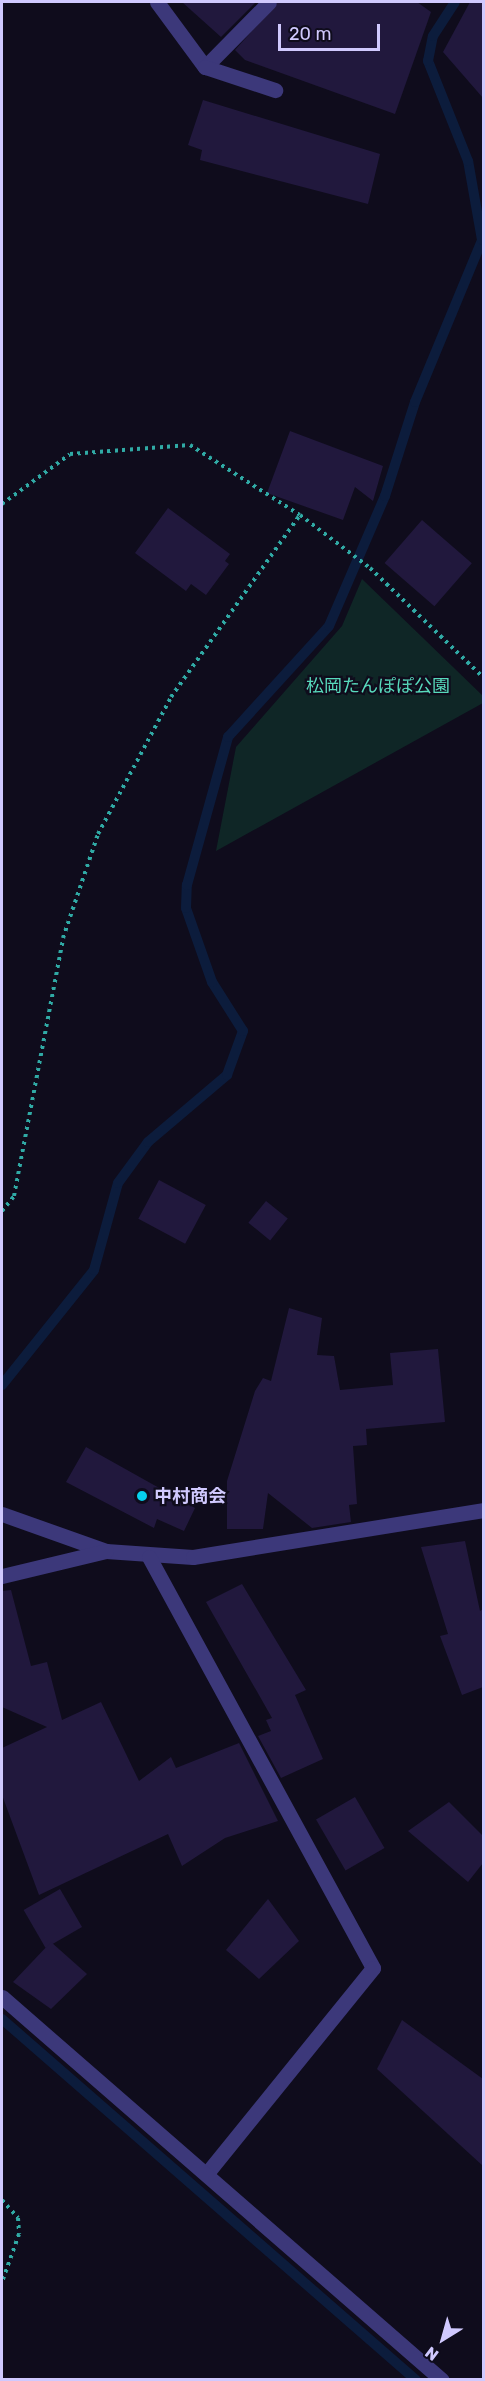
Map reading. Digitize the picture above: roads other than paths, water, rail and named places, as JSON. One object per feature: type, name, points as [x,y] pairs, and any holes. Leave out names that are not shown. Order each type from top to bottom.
[{"type":"street","points":[[157,2],[205,67],[275,90]]},
{"type":"street","points":[[205,67],[269,2]]},
{"type":"street","points":[[2,1514],[106,1551],[149,1557],[194,1557],[483,1510]]},
{"type":"street","points":[[2,1576],[106,1551]]},
{"type":"street","points":[[149,1557],[373,1968],[207,2173]]},
{"type":"street","points":[[2,1997],[442,2379]]},
{"type":"waterway","points":[[2,1385],[94,1270],[118,1183],[148,1142],[227,1075],[243,1031],[212,982],[186,908],[187,885],[228,737],[329,626],[385,496],[415,402],[482,240],[468,161],[428,61],[433,36],[455,2]]},
{"type":"waterway","points":[[2,2019],[416,2380]]},
{"type":"place","name":"中村商会","points":[[142,1496]]},
{"type":"park label","name":"松岡たんぽぽ公園","points":[[378,686]]}]
